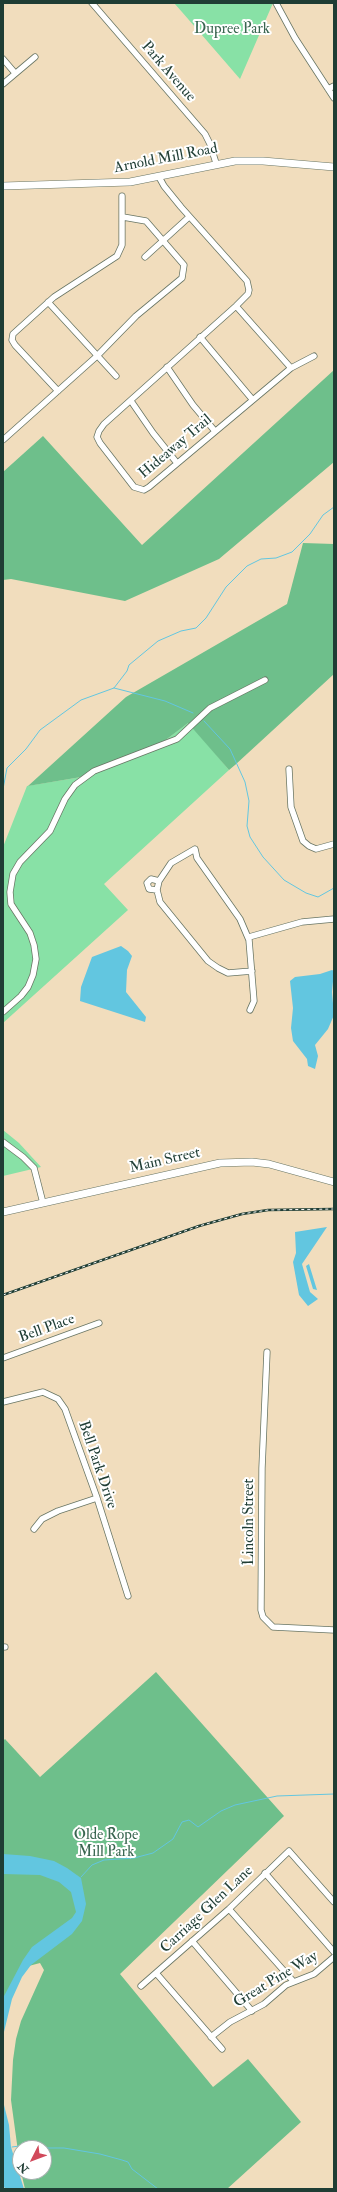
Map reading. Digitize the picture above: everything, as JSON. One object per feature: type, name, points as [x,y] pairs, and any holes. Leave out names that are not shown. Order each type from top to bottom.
[{"type":"main road","name":"Arnold Mill Road","points":[[3,186],[111,183],[159,177],[216,163],[258,160],[334,168]]},
{"type":"main road","name":"Main Street","points":[[3,1212],[208,1164],[226,1162],[269,1164],[334,1182]]},
{"type":"street","name":"Park Avenue","points":[[92,3],[205,134],[216,163]]},
{"type":"street","points":[[276,3],[288,27],[331,87],[334,98]]},
{"type":"street","points":[[3,84],[35,57]]},
{"type":"street","points":[[3,59],[15,73]]},
{"type":"street","name":"Hideaway Trail","points":[[159,177],[164,186],[190,217],[247,281],[248,294],[104,424],[97,437],[121,471],[139,490],[144,490],[214,430],[291,368],[314,356]]},
{"type":"street","points":[[58,391],[12,340],[13,334],[48,302],[117,256],[122,245],[122,196]]},
{"type":"street","points":[[3,440],[97,356],[136,316],[182,278],[184,265],[146,221],[123,217]]},
{"type":"street","points":[[145,258],[190,217]]},
{"type":"street","points":[[48,302],[116,376]]},
{"type":"street","points":[[236,306],[291,368]]},
{"type":"street","points":[[200,337],[252,400]]},
{"type":"street","points":[[167,367],[193,405],[214,430]]},
{"type":"street","points":[[131,400],[153,433],[177,463]]},
{"type":"street","points":[[3,1012],[21,996],[28,987],[33,975],[36,959],[30,933],[11,904],[10,892],[13,874],[20,862],[50,831],[65,799],[75,784],[94,771],[177,739],[210,708],[266,680]]},
{"type":"street","points":[[289,769],[291,807],[303,841],[316,849],[334,844]]},
{"type":"street","points":[[250,1010],[254,1001],[252,971],[249,937],[236,911],[197,858],[195,849],[171,863],[159,880],[157,890],[160,902],[208,961],[228,973],[252,971]]},
{"type":"street","points":[[157,890],[149,889],[147,883],[151,879],[159,880]]},
{"type":"street","points":[[249,937],[302,922],[334,919]]},
{"type":"street","points":[[3,1142],[23,1157],[34,1168],[43,1203]]},
{"type":"street","name":"Bell Place","points":[[3,1358],[99,1324]]},
{"type":"street","name":"Lincoln Street","points":[[267,1352],[262,1468],[263,1617],[273,1627],[334,1630]]},
{"type":"street","name":"Bell Park Drive","points":[[4,1401],[43,1392],[58,1399],[65,1409],[97,1498],[128,1596]]},
{"type":"street","points":[[3,1394],[4,1401]]},
{"type":"street","points":[[34,1529],[42,1519],[58,1511],[97,1498]]},
{"type":"street","name":"Carriage Glen Lane","points":[[141,1986],[229,1909],[289,1851],[334,1902]]},
{"type":"street","points":[[265,1873],[334,1952]]},
{"type":"street","points":[[229,1909],[292,1981]]},
{"type":"street","points":[[192,1941],[252,2011]]},
{"type":"street","name":"Great Pine Way","points":[[211,2037],[230,2022],[252,2011],[292,1981],[305,1979],[314,1974],[334,1957]]},
{"type":"street","points":[[156,1973],[222,2050]]},
{"type":"green space","name":"Dupree Park","points":[[174,3],[273,3],[240,79],[182,12]]},
{"type":"green space","points":[[334,370],[334,462],[219,559],[125,601],[11,579],[3,580],[3,472],[43,436],[142,545]]},
{"type":"green space","points":[[303,543],[334,544],[334,674],[235,765],[229,770],[188,723],[159,745],[87,776],[28,786],[126,697],[287,604]]},
{"type":"green space","points":[[189,722],[229,770],[104,884],[128,910],[3,1023],[3,847],[27,786],[87,776],[159,745]]},
{"type":"green space","points":[[3,1130],[19,1143],[41,1167],[3,1176]]},
{"type":"green space","name":"Olde Rope Mill Park","points":[[156,1672],[284,1816],[120,1974],[213,2087],[248,2059],[301,2122],[227,2189],[25,2189],[23,2180],[52,2180],[52,2140],[16,2140],[11,2100],[13,2060],[16,2039],[21,2021],[44,1970],[40,1963],[25,1967],[3,2005],[3,1741],[5,1739],[40,1777]]},
{"type":"water","points":[[121,946],[132,956],[127,970],[126,992],[146,1017],[145,1022],[80,1001],[81,987],[92,957]]},
{"type":"water","points":[[332,970],[334,971],[332,992],[334,1015],[328,1029],[315,1045],[318,1056],[315,1069],[308,1066],[307,1059],[293,1041],[291,1028],[293,1008],[290,981],[295,977],[320,974]]},
{"type":"water","points":[[327,1227],[302,1264],[310,1292],[318,1299],[308,1306],[299,1295],[293,1262],[296,1253],[295,1232]]},
{"type":"water","points":[[309,1264],[317,1290],[313,1289],[306,1266]]},
{"type":"water","points":[[3,1854],[30,1856],[54,1861],[67,1868],[81,1878],[86,1904],[82,1921],[72,1934],[31,1965],[22,1977],[12,1999],[3,2036],[3,1998],[23,1960],[32,1947],[72,1918],[76,1912],[71,1892],[59,1882],[40,1875],[3,1874]]},
{"type":"water","points":[[3,2101],[9,2125],[12,2150],[12,2180],[21,2180],[24,2189],[6,2189],[3,2186]]},
{"type":"waterway","points":[[3,789],[7,768],[26,749],[40,730],[81,700],[114,688],[127,671],[129,665],[158,641],[181,631],[196,628],[206,618],[226,587],[247,566],[261,559],[276,558],[292,552],[310,534],[323,515],[334,507]]},
{"type":"waterway","points":[[114,688],[165,701],[193,713]]},
{"type":"waterway","points":[[204,721],[230,749],[245,782],[249,801],[247,826],[250,837],[263,857],[284,880],[306,893],[318,897],[334,888]]},
{"type":"waterway","points":[[81,1877],[92,1865],[104,1860],[134,1858],[153,1853],[173,1839],[182,1822],[189,1820],[198,1827],[221,1811],[235,1805],[277,1796],[334,1794]]},
{"type":"waterway","points":[[52,2148],[64,2148],[100,2154],[128,2162],[132,2169],[158,2189]]},
{"type":"railway","points":[[3,1295],[199,1226],[242,1214],[268,1210],[334,1209]]}]
